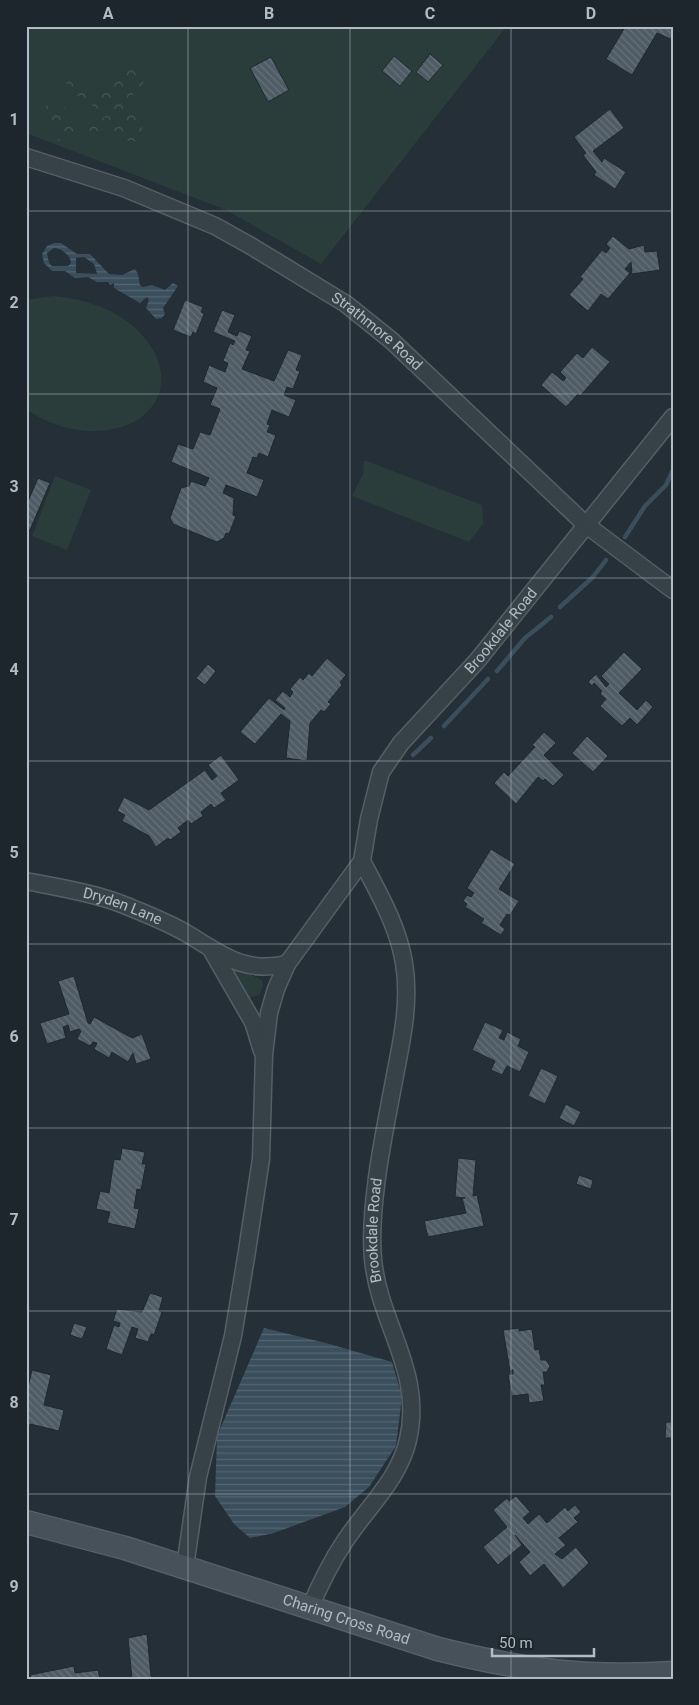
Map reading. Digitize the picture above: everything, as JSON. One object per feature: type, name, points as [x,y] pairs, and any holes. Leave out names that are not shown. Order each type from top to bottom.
[{"type":"street","name":"Strathmore Road","points":[[26,157],[114,185],[215,226],[252,246],[346,304],[392,341],[585,524],[673,590]]},
{"type":"street","name":"Brookdale Road","points":[[186,1567],[198,1477],[233,1336],[248,1252],[261,1159],[264,1055],[269,1013],[276,989],[287,964],[362,861],[368,819],[381,772],[401,743],[477,660],[673,417]]},
{"type":"street","name":"Brookdale Road","points":[[310,1608],[325,1573],[395,1472],[407,1442],[412,1414],[412,1393],[403,1358],[377,1282],[373,1250],[376,1190],[403,1034],[406,982],[400,947],[391,919],[362,861]]},
{"type":"street","name":"Dryden Lane","points":[[26,881],[116,902],[185,932],[212,950],[234,961],[258,968],[287,964]]},
{"type":"street","name":"Dryden Lane","points":[[212,950],[252,1022],[264,1055]]},
{"type":"street","name":"Charing Cross Road","points":[[26,1522],[107,1542],[438,1649],[514,1667],[576,1675],[673,1674]]},
{"type":"green space","points":[[26,26],[507,26],[321,264],[226,210],[26,133]]},
{"type":"green space","points":[[138,68],[142,73],[143,85],[142,88],[134,92],[130,104],[145,115],[140,137],[134,142],[123,140],[113,129],[101,128],[100,140],[93,141],[87,134],[81,133],[76,141],[59,141],[44,110],[49,99],[64,103],[68,119],[74,127],[85,125],[87,120],[100,119],[110,114],[106,110],[96,109],[89,102],[65,90],[67,82],[74,79],[93,88],[108,89],[113,88],[114,81],[122,69]]},
{"type":"green space","points":[[53,296],[86,302],[116,314],[134,327],[149,344],[158,361],[161,378],[159,394],[151,408],[138,420],[120,427],[88,431],[51,423],[26,409],[26,300]]},
{"type":"green space","points":[[364,460],[482,505],[483,524],[469,542],[352,496],[363,474]]},
{"type":"green space","points":[[55,476],[91,490],[67,550],[32,536]]},
{"type":"green space","points":[[233,966],[262,980],[263,986],[259,995],[249,998],[229,968]]},
{"type":"water","points":[[61,243],[77,254],[90,254],[109,274],[122,275],[135,269],[140,285],[143,287],[152,285],[165,290],[173,283],[178,286],[163,308],[165,314],[162,318],[156,319],[146,308],[149,300],[147,297],[140,303],[114,288],[114,283],[110,285],[108,282],[97,282],[88,277],[75,278],[65,271],[52,271],[44,263],[42,254],[47,246]],"holes":[[[54,248],[60,249],[71,260],[68,266],[52,266],[49,263],[47,253]],[[84,257],[94,264],[97,274],[76,273],[76,258]]]},
{"type":"water","points":[[264,1328],[392,1362],[402,1397],[396,1446],[369,1487],[345,1507],[274,1533],[250,1538],[234,1524],[215,1496],[217,1436]]},
{"type":"building","points":[[620,26],[673,26],[673,40],[657,33],[632,75],[606,59],[624,29]]},
{"type":"building","points":[[430,54],[443,65],[428,82],[416,72]]},
{"type":"building","points":[[394,56],[412,71],[400,86],[382,71]]},
{"type":"building","points":[[271,57],[289,90],[268,102],[250,68]]},
{"type":"building","points":[[610,109],[624,128],[593,151],[602,162],[604,158],[626,172],[615,189],[594,175],[596,172],[583,155],[586,153],[574,137]]},
{"type":"building","points":[[613,236],[629,249],[644,245],[645,252],[657,251],[660,270],[632,274],[631,262],[625,269],[630,273],[608,299],[601,294],[588,311],[569,295],[583,279],[580,277],[602,250],[606,253],[610,248],[606,244]]},
{"type":"building","points":[[185,300],[203,307],[201,312],[204,314],[196,334],[193,332],[191,337],[173,330]]},
{"type":"building","points":[[222,310],[235,315],[228,332],[237,336],[239,331],[252,336],[246,350],[250,351],[242,369],[274,381],[288,350],[302,355],[296,370],[300,371],[293,389],[287,387],[284,395],[296,400],[289,417],[272,410],[267,424],[270,425],[267,432],[276,435],[268,457],[259,453],[257,458],[253,457],[247,473],[264,480],[257,497],[226,485],[223,493],[234,498],[233,515],[236,516],[229,534],[226,533],[224,538],[217,542],[173,524],[170,518],[181,488],[189,486],[191,481],[205,486],[209,478],[171,462],[178,444],[193,449],[200,432],[210,435],[220,409],[210,405],[217,388],[203,382],[209,365],[225,372],[228,363],[223,361],[230,343],[233,345],[235,341],[213,332]]},
{"type":"building","points":[[592,347],[610,362],[580,396],[578,394],[566,407],[541,385],[552,372],[563,381],[566,378],[560,372],[577,353],[583,358]]},
{"type":"building","points":[[38,478],[50,483],[30,530],[26,528],[26,506]]},
{"type":"building","points":[[624,652],[642,669],[619,693],[637,710],[646,700],[653,707],[637,725],[630,718],[622,726],[600,706],[606,699],[600,694],[602,691],[594,683],[592,686],[588,682],[596,674],[606,687],[609,684],[601,676]]},
{"type":"building","points":[[327,658],[346,675],[340,682],[342,685],[328,702],[331,704],[324,712],[321,710],[310,723],[307,761],[286,758],[290,721],[281,714],[255,744],[240,732],[269,698],[284,710],[285,708],[275,700],[283,691],[290,697],[293,692],[290,689],[300,677],[303,680],[309,673],[312,676]]},
{"type":"building","points":[[208,664],[216,671],[205,685],[196,678]]},
{"type":"building","points":[[544,732],[556,743],[544,755],[564,775],[553,786],[545,779],[543,781],[538,777],[516,804],[494,783],[504,772],[508,776],[535,747],[532,745]]},
{"type":"building","points":[[587,736],[608,756],[593,772],[572,753]]},
{"type":"building","points":[[221,755],[239,780],[221,793],[226,800],[214,808],[211,804],[201,812],[203,816],[191,824],[188,820],[178,828],[181,832],[170,840],[168,838],[156,847],[149,836],[122,821],[125,815],[117,811],[124,797],[149,810],[205,770],[212,780],[217,776],[208,765]]},
{"type":"building","points":[[491,849],[515,864],[499,889],[519,901],[510,915],[507,914],[500,925],[505,929],[501,935],[481,923],[484,919],[465,907],[467,904],[463,901],[467,895],[471,897],[474,893],[467,888]]},
{"type":"building","points":[[74,976],[88,1023],[90,1024],[94,1017],[132,1038],[142,1034],[151,1059],[136,1064],[133,1053],[128,1062],[112,1052],[109,1058],[94,1049],[97,1043],[93,1042],[90,1046],[77,1039],[81,1031],[79,1029],[70,1032],[68,1025],[63,1027],[66,1038],[47,1044],[40,1023],[69,1014],[58,981]]},
{"type":"building","points":[[485,1022],[503,1030],[499,1038],[504,1040],[507,1032],[521,1039],[518,1046],[529,1052],[520,1072],[507,1066],[502,1075],[491,1070],[495,1061],[472,1050]]},
{"type":"building","points":[[541,1068],[558,1076],[545,1104],[528,1096]]},
{"type":"building","points":[[566,1104],[581,1112],[574,1126],[559,1118]]},
{"type":"building","points":[[122,1148],[145,1152],[142,1164],[146,1164],[141,1190],[137,1189],[134,1208],[139,1209],[135,1229],[107,1223],[110,1212],[96,1209],[100,1191],[109,1193],[114,1159],[120,1160]]},
{"type":"building","points":[[458,1158],[476,1160],[473,1196],[477,1195],[484,1226],[428,1237],[424,1221],[466,1213],[462,1198],[465,1198],[455,1197]]},
{"type":"building","points":[[579,1175],[593,1180],[591,1189],[576,1184]]},
{"type":"building","points":[[150,1293],[163,1297],[159,1311],[162,1312],[154,1335],[151,1334],[148,1342],[135,1338],[138,1329],[132,1327],[122,1355],[106,1349],[114,1325],[119,1327],[120,1323],[113,1321],[117,1309],[142,1312]]},
{"type":"building","points":[[74,1323],[87,1327],[82,1339],[70,1335]]},
{"type":"building","points":[[519,1328],[519,1331],[532,1329],[535,1350],[539,1349],[541,1360],[546,1360],[550,1366],[547,1372],[543,1372],[545,1385],[541,1385],[544,1401],[529,1403],[528,1394],[512,1396],[508,1374],[513,1374],[513,1370],[510,1371],[503,1330]]},
{"type":"building","points":[[32,1370],[51,1375],[44,1405],[64,1410],[59,1431],[30,1424],[26,1440],[26,1387],[28,1387]]},
{"type":"building","points":[[666,1422],[673,1422],[673,1438],[665,1438]]},
{"type":"building","points":[[516,1496],[530,1512],[523,1518],[528,1524],[539,1514],[547,1523],[565,1507],[568,1511],[575,1505],[581,1512],[574,1518],[578,1522],[559,1538],[566,1545],[555,1554],[562,1559],[576,1547],[589,1563],[563,1588],[544,1564],[530,1576],[519,1562],[530,1552],[515,1535],[522,1545],[498,1565],[483,1547],[507,1527],[493,1510],[507,1498],[509,1501]]},
{"type":"building","points":[[147,1634],[151,1676],[161,1679],[132,1679],[128,1638]]},
{"type":"building","points":[[74,1666],[75,1673],[98,1670],[100,1679],[31,1679],[30,1675]]},
{"type":"waterway","points":[[625,537],[645,506],[666,485],[673,470]]},
{"type":"waterway","points":[[560,607],[593,577],[606,560]]},
{"type":"waterway","points":[[497,671],[525,638],[551,617]]},
{"type":"waterway","points":[[444,726],[488,679]]},
{"type":"waterway","points":[[413,755],[431,738]]}]
